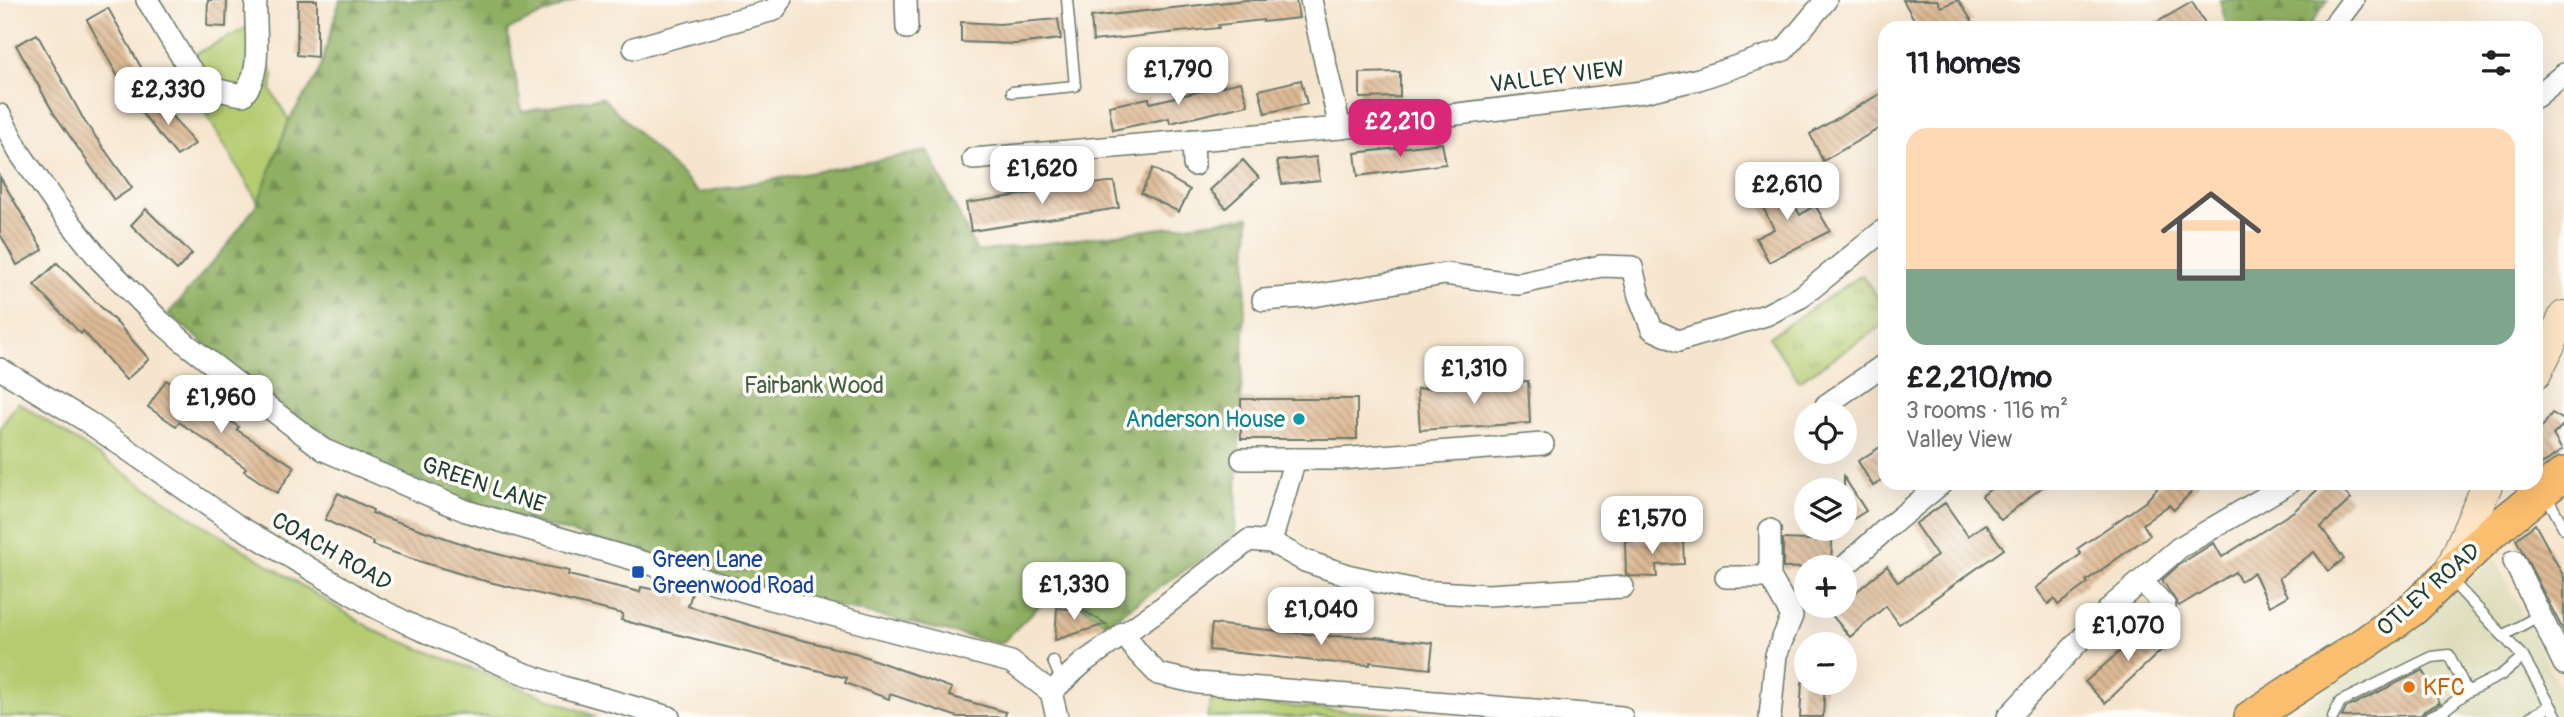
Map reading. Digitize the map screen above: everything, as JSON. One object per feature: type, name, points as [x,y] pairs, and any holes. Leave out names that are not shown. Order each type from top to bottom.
[{"type":"main road","points":[[2543,360],[2564,316]]},
{"type":"main road","name":"OTLEY ROAD","points":[[2251,717],[2368,642],[2414,608],[2493,531],[2554,482]]},
{"type":"main road","points":[[2447,576],[2485,490]]},
{"type":"street","points":[[147,0],[164,24],[183,60],[205,84],[243,95],[251,86],[257,63],[254,24],[256,0]]},
{"type":"street","points":[[634,48],[775,10],[782,0]]},
{"type":"street","points":[[906,0],[907,28]]},
{"type":"street","points":[[1311,0],[1340,128]]},
{"type":"street","name":"VALLEY VIEW","points":[[973,159],[1340,128],[1643,92],[1699,79],[1784,50],[1826,0]]},
{"type":"street","points":[[2337,21],[2353,0]]},
{"type":"street","points":[[2543,91],[2564,74]]},
{"type":"street","name":"GREEN LANE","points":[[0,115],[19,152],[100,260],[185,343],[324,450],[466,511],[771,599],[1011,662],[1056,687]]},
{"type":"street","points":[[1194,140],[1194,165]]},
{"type":"street","points":[[1264,300],[1313,296],[1445,274],[1518,284],[1601,267],[1632,267],[1639,296],[1652,329],[1678,341],[1741,324],[1801,297],[1878,235]]},
{"type":"street","name":"COACH ROAD","points":[[0,369],[88,422],[235,524],[369,604],[417,628],[520,672],[668,717]]},
{"type":"street","points":[[1832,401],[1878,370]]},
{"type":"street","points":[[1242,459],[1339,459],[1543,444]]},
{"type":"street","points":[[1271,542],[1295,459]]},
{"type":"street","points":[[1857,555],[1933,490]]},
{"type":"street","points":[[2008,717],[2112,606],[2143,582],[2179,548],[2277,490]]},
{"type":"street","points":[[1770,530],[1770,577],[1794,604]]},
{"type":"street","points":[[1057,717],[1056,687],[1123,633],[1164,606],[1249,540],[1271,542],[1305,561],[1346,575],[1419,591],[1488,596],[1623,587]]},
{"type":"street","points":[[2514,561],[2564,664]]},
{"type":"street","points":[[1726,577],[1770,577]]},
{"type":"street","points":[[2143,582],[2165,606]]},
{"type":"street","points":[[1770,717],[1776,655],[1795,618]]},
{"type":"street","points":[[1123,633],[1158,674],[1198,683],[1622,717]]},
{"type":"lane","points":[[1012,92],[1075,86],[1067,0]]},
{"type":"lane","points":[[2554,482],[2564,528]]},
{"type":"lane","points":[[2447,576],[2523,657],[2557,717]]},
{"type":"lane","points":[[2504,635],[2540,615]]},
{"type":"lane","points":[[2333,717],[2340,702],[2432,657],[2449,655],[2467,692]]},
{"type":"lane","points":[[2429,717],[2444,710],[2467,692],[2501,675],[2523,657]]},
{"type":"lane","points":[[1053,661],[1056,687]]},
{"type":"lane","points":[[2530,717],[2551,706]]},
{"type":"shaded area","points":[[2495,559],[2564,698],[2564,717],[2289,717]]},
{"type":"green space","name":"Fairbank Wood","points":[[340,0],[575,0],[507,30],[522,112],[602,97],[699,193],[928,151],[977,252],[1249,217],[1235,536],[1106,624],[1057,588],[1001,644],[779,593],[479,506],[331,445],[168,314],[229,243],[258,202],[289,120],[319,73]]},
{"type":"green space","points":[[2220,0],[2328,0],[2313,21],[2225,21]]},
{"type":"green space","points":[[254,24],[257,63],[270,66],[273,75],[271,90],[289,120],[258,202],[206,114],[226,92],[183,60]]},
{"type":"green space","points":[[1862,275],[1878,298],[1878,329],[1799,381],[1769,337]]},
{"type":"green space","points":[[18,402],[191,517],[377,632],[597,717],[0,717],[0,428]]},
{"type":"green space","points":[[1211,700],[1424,717],[1207,717]]},
{"type":"building","points":[[208,0],[227,0],[226,27],[207,26]]},
{"type":"building","points":[[298,0],[317,0],[317,57],[297,55]]},
{"type":"building","points":[[1246,0],[1296,0],[1299,18],[1093,41],[1091,17]]},
{"type":"building","points":[[1903,0],[1937,0],[1941,7],[1958,0],[1972,21],[1915,21]]},
{"type":"building","points":[[2192,2],[2204,21],[2159,21]]},
{"type":"building","points":[[108,8],[142,69],[142,76],[123,86],[87,20]]},
{"type":"building","points":[[1058,19],[1061,39],[1015,44],[961,42],[961,22],[999,24]]},
{"type":"building","points":[[37,34],[85,122],[132,188],[114,200],[53,112],[16,45]]},
{"type":"building","points":[[1400,72],[1400,97],[1360,98],[1360,73]]},
{"type":"building","points":[[1301,80],[1307,104],[1265,113],[1259,90]]},
{"type":"building","points":[[1241,82],[1248,105],[1170,123],[1169,118],[1113,130],[1109,106],[1149,98],[1150,103]]},
{"type":"building","points":[[1878,95],[1878,129],[1823,161],[1810,134]]},
{"type":"building","points":[[157,98],[195,144],[177,156],[141,112]]},
{"type":"building","points":[[1442,143],[1446,164],[1358,176],[1355,153]]},
{"type":"building","points":[[1316,157],[1320,180],[1282,184],[1277,161]]},
{"type":"building","points":[[1243,160],[1259,178],[1226,208],[1210,190]]},
{"type":"building","points":[[1153,168],[1190,190],[1179,212],[1141,193]]},
{"type":"building","points":[[0,177],[43,250],[17,265],[0,234]]},
{"type":"building","points":[[1781,179],[1800,215],[1815,205],[1830,231],[1769,262],[1756,238],[1774,229],[1754,190]]},
{"type":"building","points":[[1114,182],[1119,208],[971,231],[966,203]]},
{"type":"building","points":[[146,209],[192,254],[177,270],[131,225]]},
{"type":"building","points":[[57,263],[149,359],[126,380],[83,331],[81,334],[34,285]]},
{"type":"building","points":[[166,380],[295,467],[277,493],[179,422],[176,426],[148,407]]},
{"type":"building","points":[[1528,381],[1530,423],[1420,430],[1417,389]]},
{"type":"building","name":"Anderson House","points":[[1241,399],[1357,399],[1357,439],[1241,439]]},
{"type":"building","points":[[2552,413],[2564,420],[2564,424],[2553,435],[2562,450],[2543,464],[2543,426]]},
{"type":"building","points":[[1878,448],[1878,483],[1873,486],[1858,461]]},
{"type":"building","points":[[1989,490],[2038,490],[2001,520],[1982,496]]},
{"type":"building","points":[[2156,490],[2193,490],[2174,510],[2169,505],[2143,524],[2150,535],[2086,581],[2088,583],[2058,605],[2054,599],[2048,604],[2036,588],[2081,554],[2077,549],[2145,502]]},
{"type":"building","points":[[2317,490],[2342,490],[2351,499],[2321,527],[2344,559],[2328,571],[2314,552],[2279,578],[2288,596],[2270,606],[2254,573],[2240,581],[2235,572],[2179,606],[2162,580],[2180,564],[2214,543],[2222,557],[2294,511]]},
{"type":"building","points":[[338,493],[373,510],[372,513],[475,548],[569,571],[568,575],[640,592],[641,587],[671,593],[672,587],[692,593],[688,606],[786,636],[855,653],[952,688],[949,696],[1006,712],[1005,717],[958,717],[890,694],[889,699],[845,683],[847,678],[621,620],[623,614],[481,580],[412,559],[372,545],[373,542],[325,520]]},
{"type":"building","points":[[1857,497],[1866,511],[1857,517]]},
{"type":"building","points":[[1945,503],[1968,536],[1985,524],[2004,549],[1899,624],[1886,606],[1856,632],[1846,632],[1834,618],[1857,618],[1857,591],[1887,566],[1898,582],[1937,556],[1915,524]]},
{"type":"building","points":[[2535,524],[2564,577],[2564,632],[2516,539]]},
{"type":"building","points":[[1783,539],[1832,541],[1831,555],[1794,555],[1794,568],[1783,568]]},
{"type":"building","points":[[1625,541],[1683,541],[1684,564],[1656,565],[1657,577],[1626,575]]},
{"type":"building","points":[[1057,608],[1082,610],[1106,624],[1055,640]]},
{"type":"building","points":[[2153,622],[2170,642],[2105,703],[2085,682]]},
{"type":"building","points":[[1212,624],[1326,636],[1376,637],[1433,643],[1430,669],[1209,650]]},
{"type":"building","name":"KFC","points":[[2423,670],[2440,703],[2421,715],[2342,717],[2346,708]]},
{"type":"building","points":[[1801,695],[1824,695],[1823,717],[1800,717]]},
{"type":"place","name":"Anderson House","points":[[1299,419]]},
{"type":"place","name":"Green Lane Greenwood Road","points":[[638,572]]},
{"type":"place","name":"KFC","points":[[2409,687]]}]
